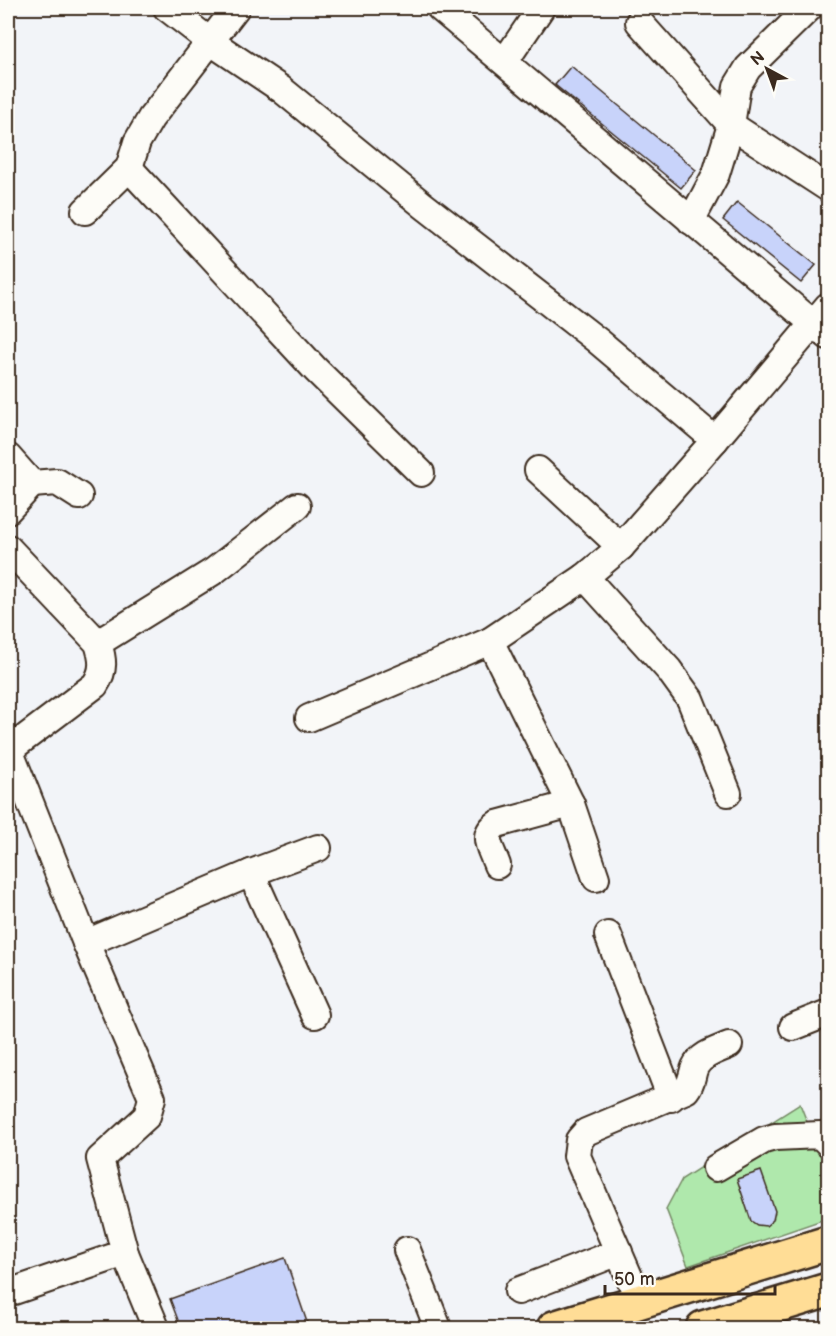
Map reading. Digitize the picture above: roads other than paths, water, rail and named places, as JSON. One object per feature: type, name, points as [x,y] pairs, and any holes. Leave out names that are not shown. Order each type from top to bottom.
[{"type":"highway","points":[[554,1329],[828,1243]]},
{"type":"highway","points":[[703,1329],[828,1290]]},
{"type":"street","points":[[167,8],[211,42],[281,89],[423,205],[598,341],[715,440]]},
{"type":"street","points":[[85,211],[129,168],[136,142],[151,118],[236,8]]},
{"type":"street","points":[[309,718],[490,641],[585,577],[621,547],[715,440],[824,322],[691,221],[440,8]]},
{"type":"street","points":[[505,61],[541,8]]},
{"type":"street","points":[[691,221],[716,174],[731,125],[736,86],[747,68],[809,8]]},
{"type":"street","points":[[639,22],[731,125],[828,188]]},
{"type":"street","points":[[129,168],[316,370],[421,473]]},
{"type":"street","points":[[8,457],[32,484]]},
{"type":"street","points":[[538,470],[621,547]]},
{"type":"street","points":[[8,510],[32,484],[57,483],[80,496]]},
{"type":"street","points":[[98,643],[214,571],[297,506]]},
{"type":"street","points":[[8,548],[98,643],[103,659],[101,675],[95,685],[8,749],[86,943],[153,1098],[147,1116],[100,1159],[125,1253],[156,1329]]},
{"type":"street","points":[[585,577],[669,670],[690,699],[728,793]]},
{"type":"street","points":[[490,641],[571,804],[596,878]]},
{"type":"street","points":[[497,865],[487,837],[489,830],[497,824],[571,804]]},
{"type":"street","points":[[86,943],[251,873],[318,848]]},
{"type":"street","points":[[251,873],[315,1016]]},
{"type":"street","points":[[608,935],[671,1098]]},
{"type":"street","points":[[793,1027],[828,1013]]},
{"type":"street","points":[[640,1302],[577,1156],[579,1140],[586,1132],[686,1090],[693,1081],[696,1066],[705,1056],[729,1045]]},
{"type":"street","points":[[716,1168],[764,1140],[775,1137],[820,1135],[828,1143]]},
{"type":"street","points":[[407,1250],[438,1329]]},
{"type":"street","points":[[518,1291],[619,1252]]},
{"type":"street","points":[[8,1293],[125,1253]]}]
